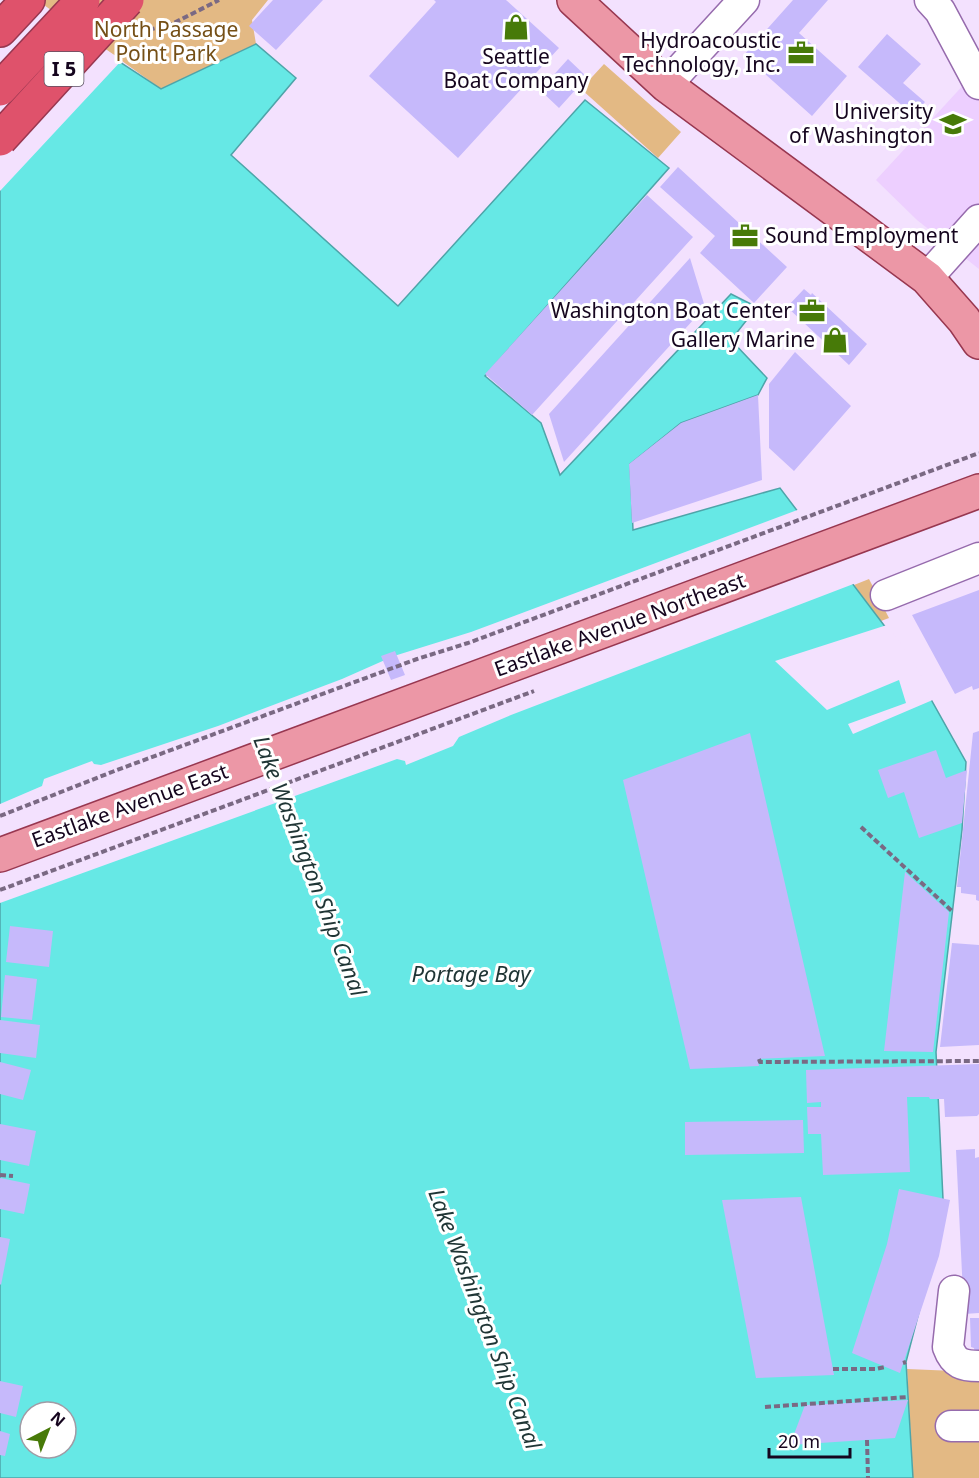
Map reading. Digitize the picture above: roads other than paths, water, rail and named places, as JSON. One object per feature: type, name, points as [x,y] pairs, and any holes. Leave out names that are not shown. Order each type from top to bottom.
[{"type":"highway","points":[[0,30],[28,0]]},
{"type":"highway","points":[[0,89],[83,0]]},
{"type":"highway","name":"I 5","points":[[0,139],[127,0]]},
{"type":"main road","points":[[574,0],[666,85],[927,278],[964,320],[979,342]]},
{"type":"main road","name":"Eastlake Avenue Northeast","points":[[261,758],[979,491]]},
{"type":"main road","name":"Eastlake Avenue East","points":[[0,855],[261,758]]},
{"type":"street","points":[[666,85],[744,0]]},
{"type":"street","points":[[930,0],[940,11],[979,84]]},
{"type":"street","points":[[927,278],[979,220]]},
{"type":"street","points":[[886,595],[979,558]]},
{"type":"street","points":[[954,1291],[948,1347],[950,1353],[963,1365],[979,1366]]},
{"type":"water","name":"Portage Bay","points":[[0,0],[25,0],[161,89],[256,44],[296,78],[231,155],[398,306],[585,100],[669,168],[485,376],[541,423],[560,475],[731,294],[757,307],[731,340],[767,378],[758,395],[681,423],[630,464],[633,530],[780,488],[905,653],[966,762],[962,830],[936,1052],[943,1199],[937,1243],[906,1362],[913,1478],[0,1478]]},
{"type":"place","name":"Seattle Boat Company","points":[[516,27]]},
{"type":"place","name":"Hydroacoustic Technology, Inc.","points":[[801,53]]},
{"type":"place","name":"University of Washington","points":[[953,124]]},
{"type":"place","name":"Sound Employment","points":[[745,236]]},
{"type":"place","name":"Washington Boat Center","points":[[812,311]]},
{"type":"place","name":"Gallery Marine","points":[[835,340]]},
{"type":"park label","name":"North Passage Point Park","points":[[166,42]]},
{"type":"water label","name":"Lake Washington Ship Canal","points":[[310,866]]},
{"type":"water label","name":"Lake Washington Ship Canal","points":[[485,1319]]}]
